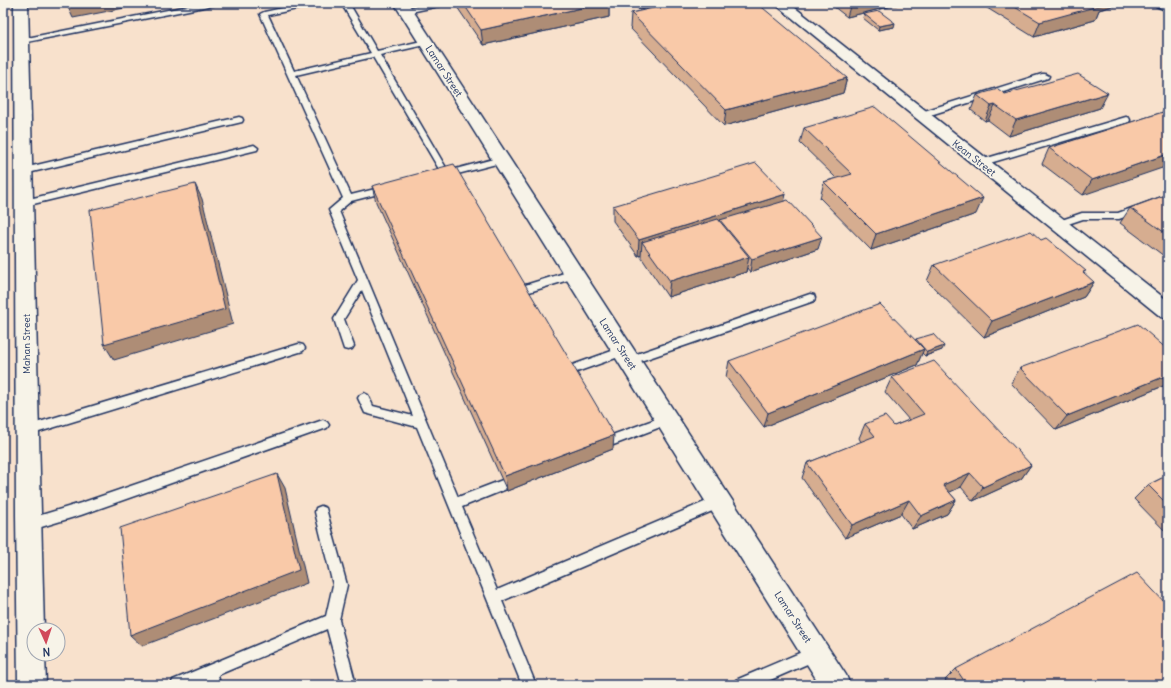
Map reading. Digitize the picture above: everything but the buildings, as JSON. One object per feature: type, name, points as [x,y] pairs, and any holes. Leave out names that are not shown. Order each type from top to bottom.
[{"type":"street","name":"Mahan Street","points":[[21,3],[25,203],[27,525],[32,685]]},
{"type":"street","name":"Kean Street","points":[[781,3],[1168,312]]},
{"type":"street","points":[[1161,3],[1168,7]]},
{"type":"street","name":"Lamar Street","points":[[403,7],[836,685]]},
{"type":"lane","points":[[22,41],[214,3]]},
{"type":"lane","points":[[316,3],[264,14],[348,199]]},
{"type":"lane","points":[[345,3],[376,55],[442,175],[501,160]]},
{"type":"lane","points":[[403,7],[444,3]]},
{"type":"lane","points":[[292,74],[426,42]]},
{"type":"lane","points":[[921,115],[1045,76]]},
{"type":"lane","points":[[24,171],[239,120]]},
{"type":"lane","points":[[980,163],[1126,120]]},
{"type":"lane","points":[[25,203],[254,148]]},
{"type":"lane","points":[[393,188],[348,199],[334,210],[529,685]]},
{"type":"lane","points":[[1059,224],[1082,216],[1119,216],[1168,198]]},
{"type":"lane","points":[[526,289],[574,274]]},
{"type":"lane","points":[[348,346],[339,319],[363,280]]},
{"type":"lane","points":[[571,370],[626,356],[810,298]]},
{"type":"lane","points":[[26,431],[299,348]]},
{"type":"lane","points":[[364,398],[369,410],[421,423]]},
{"type":"lane","points":[[608,442],[667,420]]},
{"type":"lane","points":[[27,525],[82,509],[323,425]]},
{"type":"lane","points":[[454,504],[504,484]]},
{"type":"lane","points":[[493,598],[719,502]]},
{"type":"lane","points":[[321,512],[340,585],[332,620],[349,685]]},
{"type":"lane","points":[[178,685],[211,679],[332,620]]},
{"type":"lane","points":[[741,685],[816,653]]},
{"type":"shaded area","points":[[3,3],[1168,3],[1168,685],[3,685]]}]
